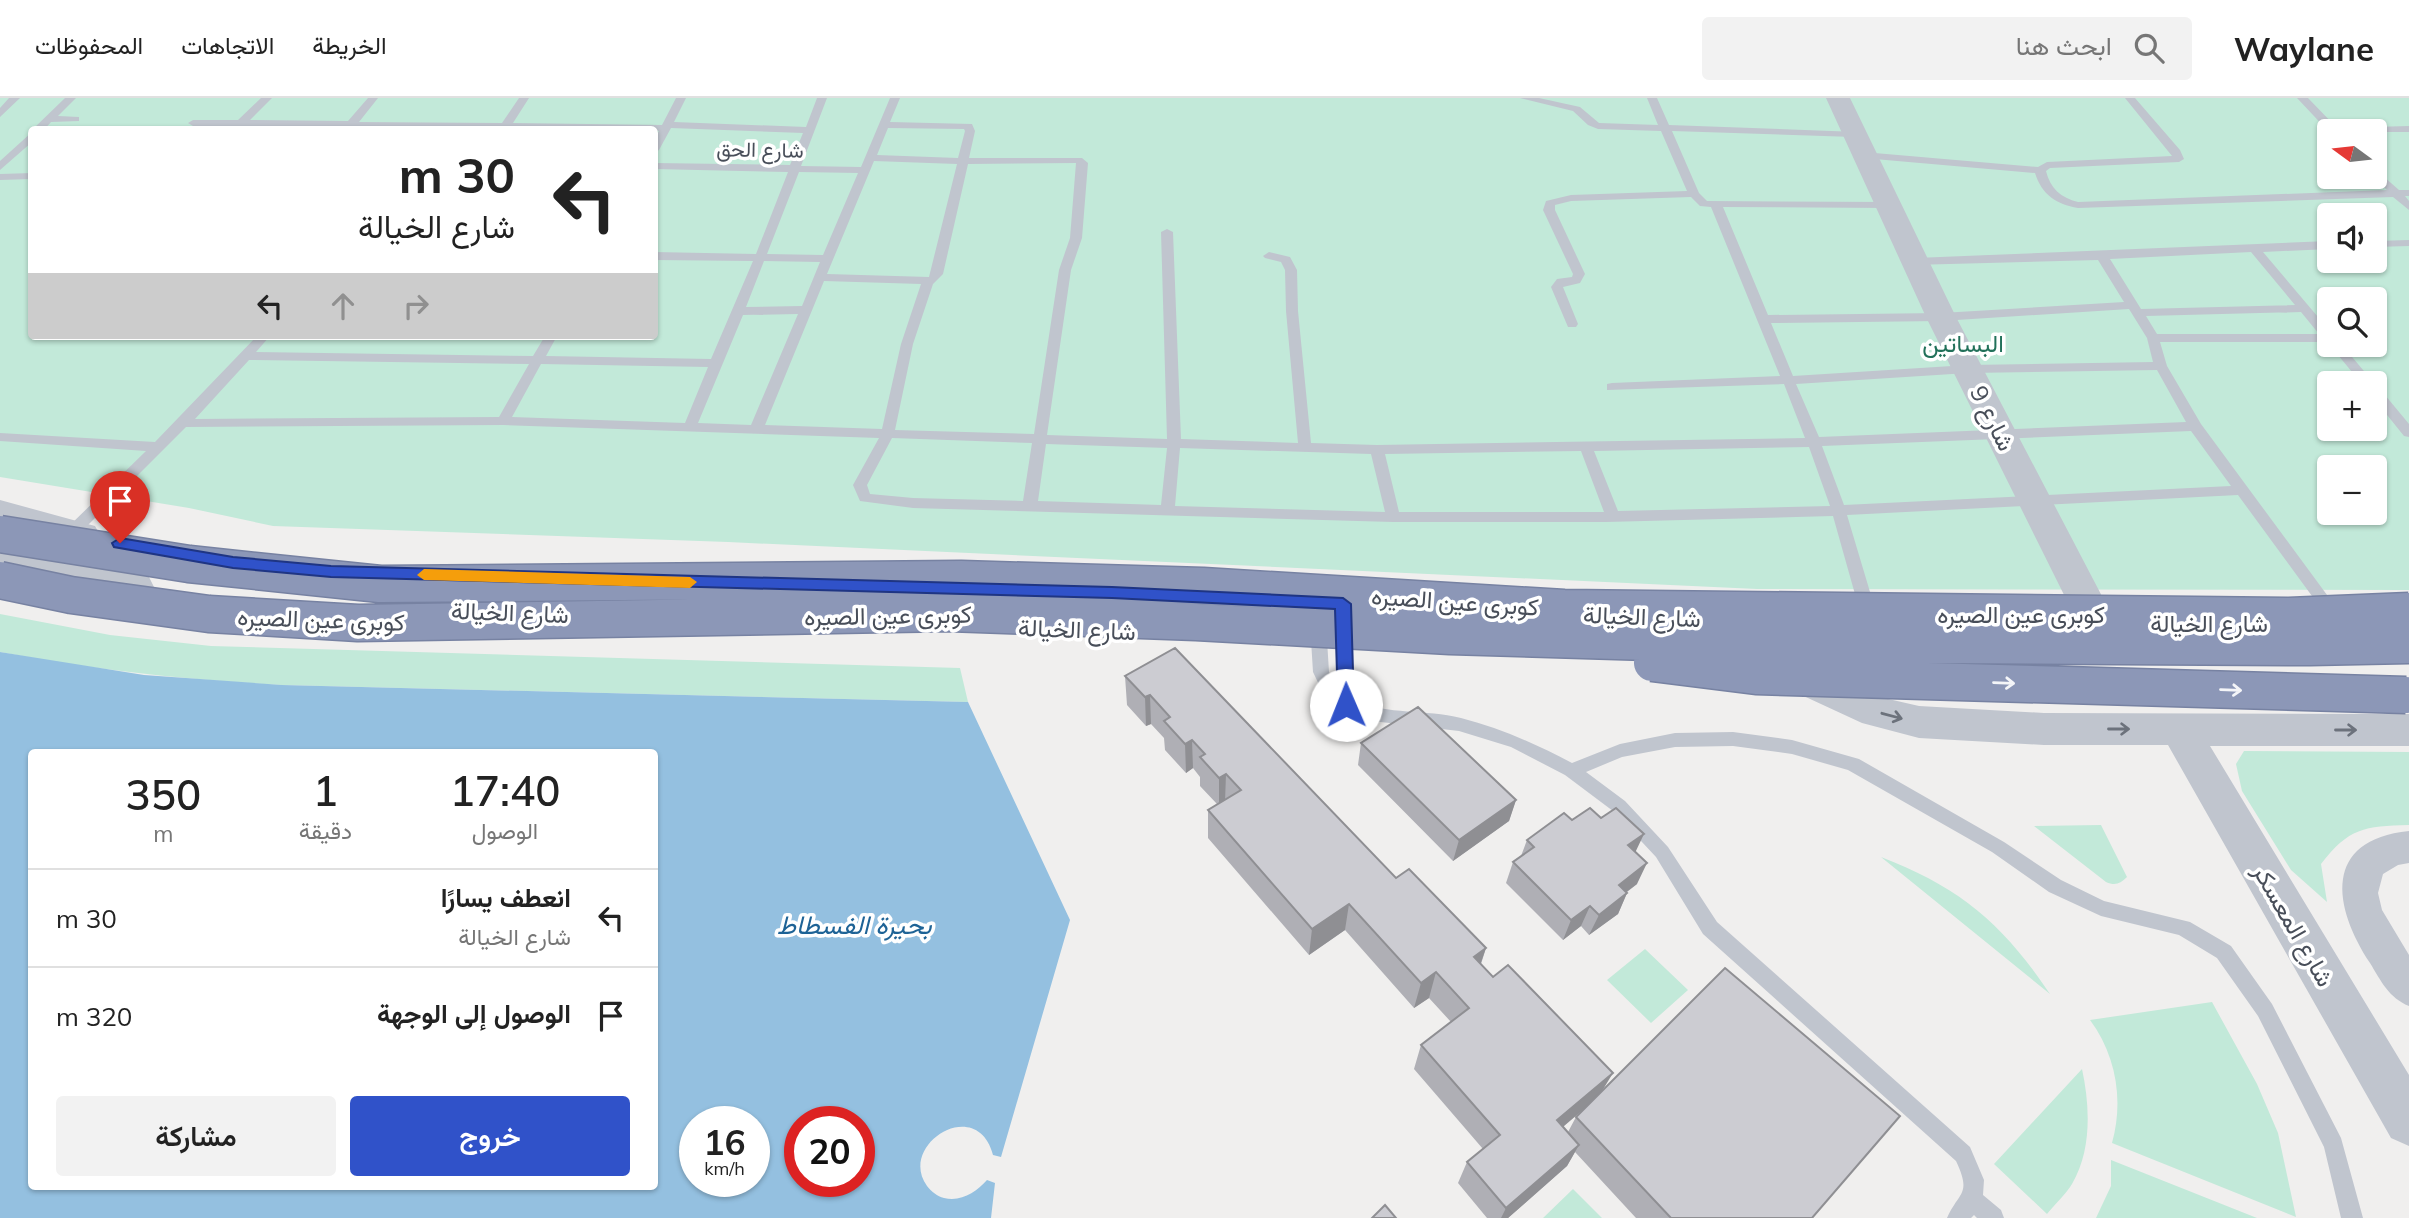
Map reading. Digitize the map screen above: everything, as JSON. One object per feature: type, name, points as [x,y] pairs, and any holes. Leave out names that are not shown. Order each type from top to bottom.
[{"type":"highway","name":"كوبرى عين الصيره","points":[[0,534],[176,564],[308,579],[380,583],[974,580],[1203,586],[1564,608],[2289,616],[2409,611]]},
{"type":"highway","name":"كوبرى عين الصيره","points":[[0,580],[71,595],[162,608],[281,620],[358,624],[949,613],[1716,645],[2409,645]]},
{"type":"highway","points":[[1572,641],[1662,665],[1756,676],[2407,713]]},
{"type":"street","name":"شارع 9","points":[[1838,98],[1941,317],[2097,623]]},
{"type":"street","name":"شارع الخيالة","points":[[0,512],[144,548],[220,560],[331,572],[1112,593],[1461,610],[1871,623],[2340,624],[2409,620]]},
{"type":"street","name":"شارع الخيالة","points":[[0,562],[101,582],[200,595],[310,605],[567,615],[1094,629],[1762,659],[2409,653]]},
{"type":"street","points":[[1332,641],[1343,604]]},
{"type":"street","points":[[1762,659],[1876,712],[1919,722],[2044,729],[2179,729],[2407,713]]},
{"type":"street","name":"شارع المعسكر","points":[[2179,729],[2409,1121]]},
{"type":"street","points":[[2409,847],[2386,852],[2375,859],[2361,878],[2359,892],[2368,925],[2409,987]]},
{"type":"lane","points":[[0,114],[15,98]]},
{"type":"lane","points":[[41,126],[71,98]]},
{"type":"lane","points":[[238,126],[267,98]]},
{"type":"lane","points":[[349,126],[373,98]]},
{"type":"lane","points":[[505,126],[524,98]]},
{"type":"lane","points":[[658,142],[681,98]]},
{"type":"lane","points":[[689,428],[739,311],[822,98]]},
{"type":"lane","points":[[755,430],[895,98]]},
{"type":"lane","points":[[1525,98],[1576,109],[1583,112],[1588,122],[1598,126],[1664,128],[1858,145],[2040,170],[2047,165],[2179,159],[2130,98]]},
{"type":"lane","points":[[1652,98],[1694,194],[1704,204],[1888,205]]},
{"type":"lane","points":[[2302,98],[2322,119]]},
{"type":"lane","points":[[48,119],[75,119]]},
{"type":"lane","points":[[192,123],[226,126]]},
{"type":"lane","points":[[820,277],[928,281],[934,280],[937,274],[970,131],[968,126],[883,125]]},
{"type":"lane","points":[[658,127],[810,130]]},
{"type":"lane","points":[[2387,130],[2409,129]]},
{"type":"lane","points":[[0,167],[28,139]]},
{"type":"lane","name":"شارع الحق","points":[[658,166],[795,168],[963,161],[1078,160],[1083,163],[1076,238],[1065,270],[1041,437]]},
{"type":"lane","points":[[2040,170],[2046,189],[2062,201],[2078,205],[2409,193]]},
{"type":"lane","points":[[0,177],[28,176]]},
{"type":"lane","points":[[2387,185],[2409,207]]},
{"type":"lane","points":[[1572,324],[1557,287],[1561,282],[1576,280],[1578,274],[1549,210],[1550,203],[1571,198],[1694,194]]},
{"type":"lane","points":[[1716,205],[1814,442],[1839,511],[1871,623]]},
{"type":"lane","points":[[1167,232],[1174,442],[1168,509]]},
{"type":"lane","points":[[2387,244],[2409,243]]},
{"type":"lane","points":[[1916,261],[2102,256],[2317,245]]},
{"type":"lane","points":[[2253,247],[2317,324]]},
{"type":"lane","points":[[658,256],[827,259]]},
{"type":"lane","points":[[1269,256],[1286,260],[1291,271],[1292,311],[1305,447]]},
{"type":"lane","points":[[2102,256],[2153,338],[2161,366],[2195,426],[2340,624]]},
{"type":"lane","points":[[928,281],[907,344],[887,435],[860,485],[865,498],[913,503],[1030,504],[1393,517],[1839,511],[2036,503],[2241,490]]},
{"type":"lane","points":[[1762,319],[1941,317],[2134,309],[2304,308]]},
{"type":"lane","points":[[739,311],[806,310]]},
{"type":"lane","points":[[2153,338],[2317,338]]},
{"type":"lane","points":[[72,532],[183,423],[260,340]]},
{"type":"lane","points":[[503,421],[549,340]]},
{"type":"lane","points":[[245,356],[718,363]]},
{"type":"lane","points":[[2345,357],[2358,371]]},
{"type":"lane","points":[[1612,387],[1968,369],[2161,366]]},
{"type":"lane","points":[[2387,406],[2409,433]]},
{"type":"lane","points":[[183,423],[503,421],[1377,450],[1814,442],[2195,426]]},
{"type":"lane","points":[[0,436],[159,447]]},
{"type":"lane","points":[[1030,504],[1041,437]]},
{"type":"lane","points":[[1586,447],[1612,514]]},
{"type":"lane","points":[[1377,450],[1393,517]]},
{"type":"lane","points":[[1332,641],[1321,672],[1330,691],[1346,705],[1372,715],[1459,724],[1516,742],[1571,770],[1619,806],[1662,852],[1710,928],[1963,1154],[1974,1176],[1973,1200],[1958,1218]]},
{"type":"lane","points":[[1571,770],[1620,751],[1675,740],[1732,739],[1793,747],[1853,764],[1998,847],[2055,886],[2101,908],[2183,928],[2224,953],[2264,1010],[2334,1145],[2352,1218]]},
{"type":"lane","points":[[1973,1200],[1993,1218]]},
{"type":"green space","name":"البساتين","points":[[0,98],[2409,98],[2409,590],[1757,589],[728,542],[273,526],[189,508],[0,477]]},
{"type":"green space","points":[[0,614],[110,635],[211,646],[960,668],[968,702],[282,685],[176,677],[0,652]]},
{"type":"green space","points":[[2244,751],[2409,752],[2409,825],[2369,828],[2340,843],[2321,864],[2327,902],[2291,870],[2242,791],[2236,764]]},
{"type":"green space","points":[[2101,825],[2127,877],[2117,884],[2106,882],[2034,826]]},
{"type":"green space","points":[[1881,857],[1934,882],[1978,910],[2015,947],[2050,994]]},
{"type":"green space","points":[[1645,949],[1688,990],[1651,1023],[1607,980]]},
{"type":"green space","points":[[2212,1002],[2257,1084],[2278,1133],[2296,1217],[2112,1143],[2117,1111],[2115,1079],[2106,1048],[2090,1020]]},
{"type":"green space","points":[[2082,1069],[2088,1113],[2083,1157],[2072,1184],[2047,1214],[1994,1164]]},
{"type":"green space","points":[[2111,1160],[2257,1218],[2096,1218],[2111,1186]]},
{"type":"green space","points":[[1573,1189],[1602,1218],[1543,1218]]},
{"type":"water","name":"بحيرة الفسطاط","points":[[0,652],[144,675],[282,685],[968,702],[1070,920],[1001,1157],[993,1155],[984,1137],[972,1128],[957,1127],[943,1132],[930,1142],[922,1155],[921,1170],[927,1186],[941,1197],[957,1199],[973,1192],[987,1180],[995,1183],[991,1218],[0,1218]]},
{"type":"building","points":[[1175,648],[1396,878],[1409,869],[1486,948],[1474,957],[1493,977],[1508,965],[1613,1073],[1557,1120],[1579,1145],[1506,1208],[1467,1162],[1500,1135],[1421,1045],[1469,1008],[1436,972],[1421,983],[1349,904],[1312,929],[1208,810],[1241,790],[1226,774],[1219,778],[1200,757],[1205,754],[1192,740],[1185,744],[1164,721],[1170,717],[1150,695],[1145,697],[1125,676]]},
{"type":"building","points":[[1418,707],[1516,800],[1459,840],[1361,743]]},
{"type":"building","points":[[1590,808],[1601,818],[1616,808],[1644,834],[1628,845],[1647,863],[1619,885],[1627,893],[1599,915],[1590,906],[1571,920],[1513,862],[1534,847],[1527,840],[1564,813],[1572,820]]},
{"type":"building","points":[[1725,968],[1900,1116],[1812,1218],[1671,1218],[1576,1117]]},
{"type":"building","points":[[1385,1205],[1396,1218],[1372,1218]]},
{"type":"slow traffic","points":[[424,575],[690,582]]},
{"type":"route","points":[[120,543],[233,562],[331,572],[1112,593],[1343,604],[1346,705]]}]
